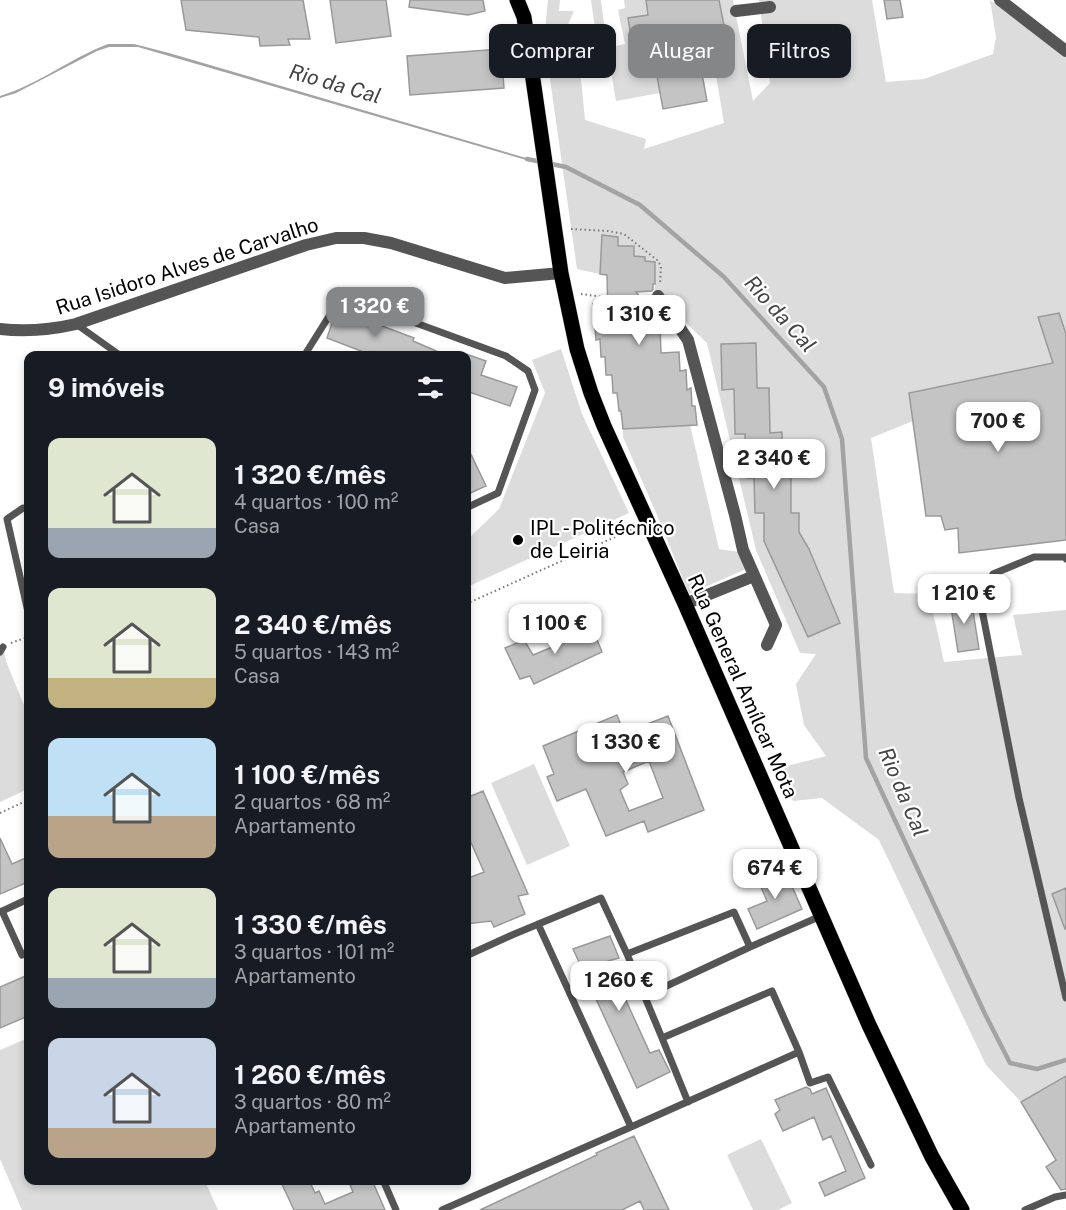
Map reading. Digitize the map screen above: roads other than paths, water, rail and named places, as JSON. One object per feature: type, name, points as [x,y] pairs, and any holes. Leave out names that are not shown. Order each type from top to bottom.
[{"type":"main road","points":[[518,0],[524,17]]},
{"type":"main road","points":[[524,17],[527,0]]},
{"type":"main road","name":"Rua General Amílcar Mota","points":[[524,17],[561,273],[577,349],[591,393],[911,1116],[962,1210]]},
{"type":"street","points":[[1000,0],[1066,51]]},
{"type":"street","points":[[736,12],[770,7]]},
{"type":"street","name":"Rua Isidoro Alves de Carvalho","points":[[0,329],[21,332],[51,330],[76,324],[306,245],[336,238],[364,238],[391,243],[505,278],[561,273]]},
{"type":"street","points":[[658,296],[688,340],[743,550],[776,625],[767,645]]},
{"type":"street","points":[[685,604],[754,576]]},
{"type":"lane","points":[[307,351],[336,305],[353,300],[506,356],[528,371],[535,390],[498,493],[471,506]]},
{"type":"lane","points":[[76,324],[114,351]]},
{"type":"lane","points":[[24,508],[7,519],[24,594]]},
{"type":"lane","points":[[1066,559],[1065,557],[1034,557],[993,574],[980,600],[1019,798],[1066,999]]},
{"type":"lane","points":[[471,954],[601,898],[645,996],[688,1102]]},
{"type":"lane","points":[[24,901],[1,911],[22,954],[24,953]]},
{"type":"lane","points":[[627,954],[734,912],[750,947]]},
{"type":"lane","points":[[645,996],[821,916]]},
{"type":"lane","points":[[538,924],[631,1127]]},
{"type":"lane","points":[[662,1038],[772,991],[800,1052],[810,1083],[828,1077],[871,1166]]},
{"type":"lane","points":[[442,1210],[800,1052]]},
{"type":"lane","points":[[385,1185],[396,1210]]},
{"type":"lane","points":[[1025,1210],[1055,1197],[1066,1195]]},
{"type":"waterway","name":"Rio da Cal","points":[[527,159],[566,167],[640,205],[724,277],[824,387],[842,439],[866,758],[1010,1063],[1037,1069],[1066,1060]]},
{"type":"place","name":"IPL - Politécnico de Leiria","points":[[518,540]]}]
